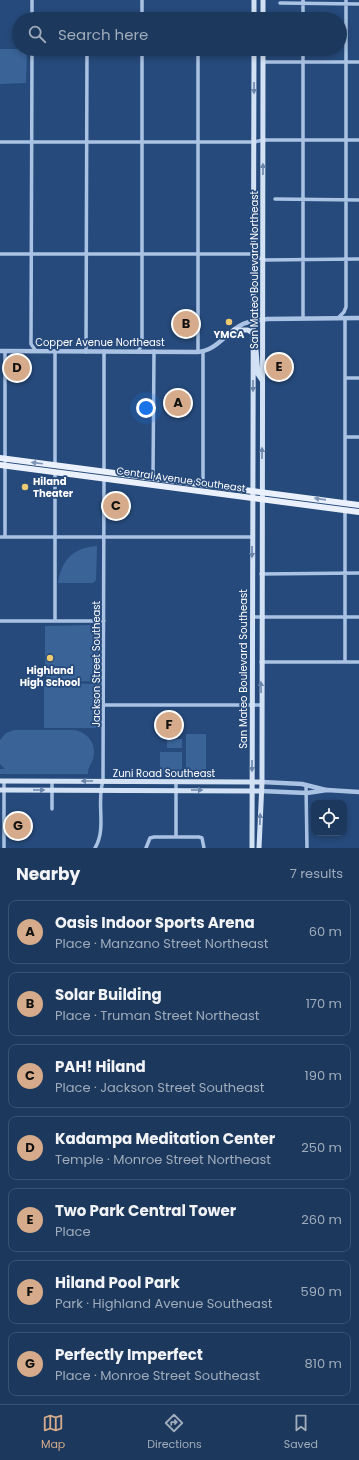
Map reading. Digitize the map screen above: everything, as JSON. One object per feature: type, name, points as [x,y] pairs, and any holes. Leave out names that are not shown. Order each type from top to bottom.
[{"type":"main road","points":[[254,0],[254,12]]},
{"type":"main road","points":[[263,0],[263,12]]},
{"type":"main road","name":"San Mateo Boulevard Northeast","points":[[252,490],[254,56]]},
{"type":"main road","name":"San Mateo Boulevard Northeast","points":[[262,492],[263,56]]},
{"type":"main road","points":[[234,330],[248,330],[253,333]]},
{"type":"main road","points":[[253,346],[256,350],[258,377],[262,380]]},
{"type":"main road","points":[[3,458],[203,483],[359,505]]},
{"type":"main road","name":"Central Avenue Southeast","points":[[3,466],[359,512]]},
{"type":"main road","name":"San Mateo Boulevard Southeast","points":[[252,490],[252,848]]},
{"type":"main road","name":"San Mateo Boulevard Southeast","points":[[259,848],[262,782],[262,492]]},
{"type":"main road","name":"Zuni Road Southeast","points":[[2,781],[262,782]]},
{"type":"main road","name":"Zuni Road Southeast","points":[[2,790],[261,790]]},
{"type":"street","points":[[32,0],[32,12]]},
{"type":"street","points":[[142,0],[142,12]]},
{"type":"street","points":[[280,3],[346,2],[359,4]]},
{"type":"street","points":[[32,56],[32,344],[36,351]]},
{"type":"street","points":[[86,352],[87,56]]},
{"type":"street","points":[[138,352],[142,344],[142,56]]},
{"type":"street","points":[[198,56],[198,254],[203,483]]},
{"type":"street","points":[[303,56],[303,318]]},
{"type":"street","points":[[337,318],[344,312],[346,306],[346,56]]},
{"type":"street","points":[[263,62],[359,62]]},
{"type":"street","points":[[0,142],[254,142],[263,140],[359,140]]},
{"type":"street","points":[[275,199],[359,200]]},
{"type":"street","points":[[0,254],[253,254],[263,260],[359,259]]},
{"type":"street","points":[[345,318],[345,503]]},
{"type":"street","name":"Copper Avenue Northeast","points":[[2,351],[200,351],[217,345],[234,330],[253,321],[262,319],[359,318]]},
{"type":"street","points":[[26,351],[32,344]]},
{"type":"street","points":[[142,344],[146,352]]},
{"type":"street","points":[[2,351],[5,537]]},
{"type":"street","points":[[55,351],[55,465]]},
{"type":"street","points":[[104,352],[104,471]]},
{"type":"street","points":[[154,352],[154,477]]},
{"type":"street","points":[[345,378],[359,378]]},
{"type":"street","points":[[345,437],[359,437]]},
{"type":"street","points":[[55,472],[55,621]]},
{"type":"street","name":"Jackson Street Southeast","points":[[95,848],[100,837],[100,790],[103,781],[104,479]]},
{"type":"street","points":[[345,511],[345,662]]},
{"type":"street","points":[[0,537],[252,537]]},
{"type":"street","points":[[261,574],[359,573]]},
{"type":"street","points":[[252,617],[359,617]]},
{"type":"street","points":[[0,621],[6,619],[104,621]]},
{"type":"street","points":[[261,662],[359,662]]},
{"type":"street","points":[[104,705],[262,705]]},
{"type":"street","points":[[2,781],[4,848]]},
{"type":"street","points":[[52,782],[52,809]]},
{"type":"street","points":[[176,782],[176,837]]},
{"type":"street","name":"Zuni Road Southeast","points":[[262,782],[306,784],[328,790],[359,792]]},
{"type":"street","points":[[306,784],[307,848]]},
{"type":"street","name":"Zuni Road Southeast","points":[[261,790],[307,793],[328,790]]},
{"type":"street","points":[[146,848],[150,838],[199,837],[202,838],[204,848]]},
{"type":"shaded area","points":[[0,49],[12,49],[12,56],[27,56],[26,83],[0,84]]},
{"type":"shaded area","points":[[97,546],[96,580],[93,583],[58,583],[62,567],[70,556],[81,549]]},
{"type":"shaded area","points":[[90,625],[99,635],[99,681],[50,682],[45,675],[45,626]]},
{"type":"shaded area","points":[[44,683],[101,684],[101,728],[44,728]]},
{"type":"shaded area","points":[[14,730],[74,730],[83,733],[90,740],[94,748],[93,759],[88,774],[0,774],[0,769],[5,769],[0,764],[0,740],[6,733]]},
{"type":"shaded area","points":[[186,734],[206,734],[206,774],[186,774]]},
{"type":"shaded area","points":[[167,739],[182,739],[182,748],[167,748]]},
{"type":"shaded area","points":[[160,752],[182,752],[182,774],[160,774]]},
{"type":"place","name":"YMCA","points":[[229,322]]},
{"type":"place","name":"Solar Building","points":[[186,324]]},
{"type":"place","name":"Two Park Central Tower","points":[[279,367]]},
{"type":"place","name":"Kadampa Meditation Center","points":[[17,368]]},
{"type":"place","name":"Oasis Indoor Sports Arena","points":[[178,403]]},
{"type":"place","name":"Hiland Theater","points":[[25,487]]},
{"type":"place","name":"PAH! Hiland","points":[[116,506]]},
{"type":"place","name":"Highland High School","points":[[50,658]]},
{"type":"place","name":"Hiland Pool Park","points":[[169,725]]},
{"type":"place","name":"Perfectly Imperfect","points":[[18,826]]}]
